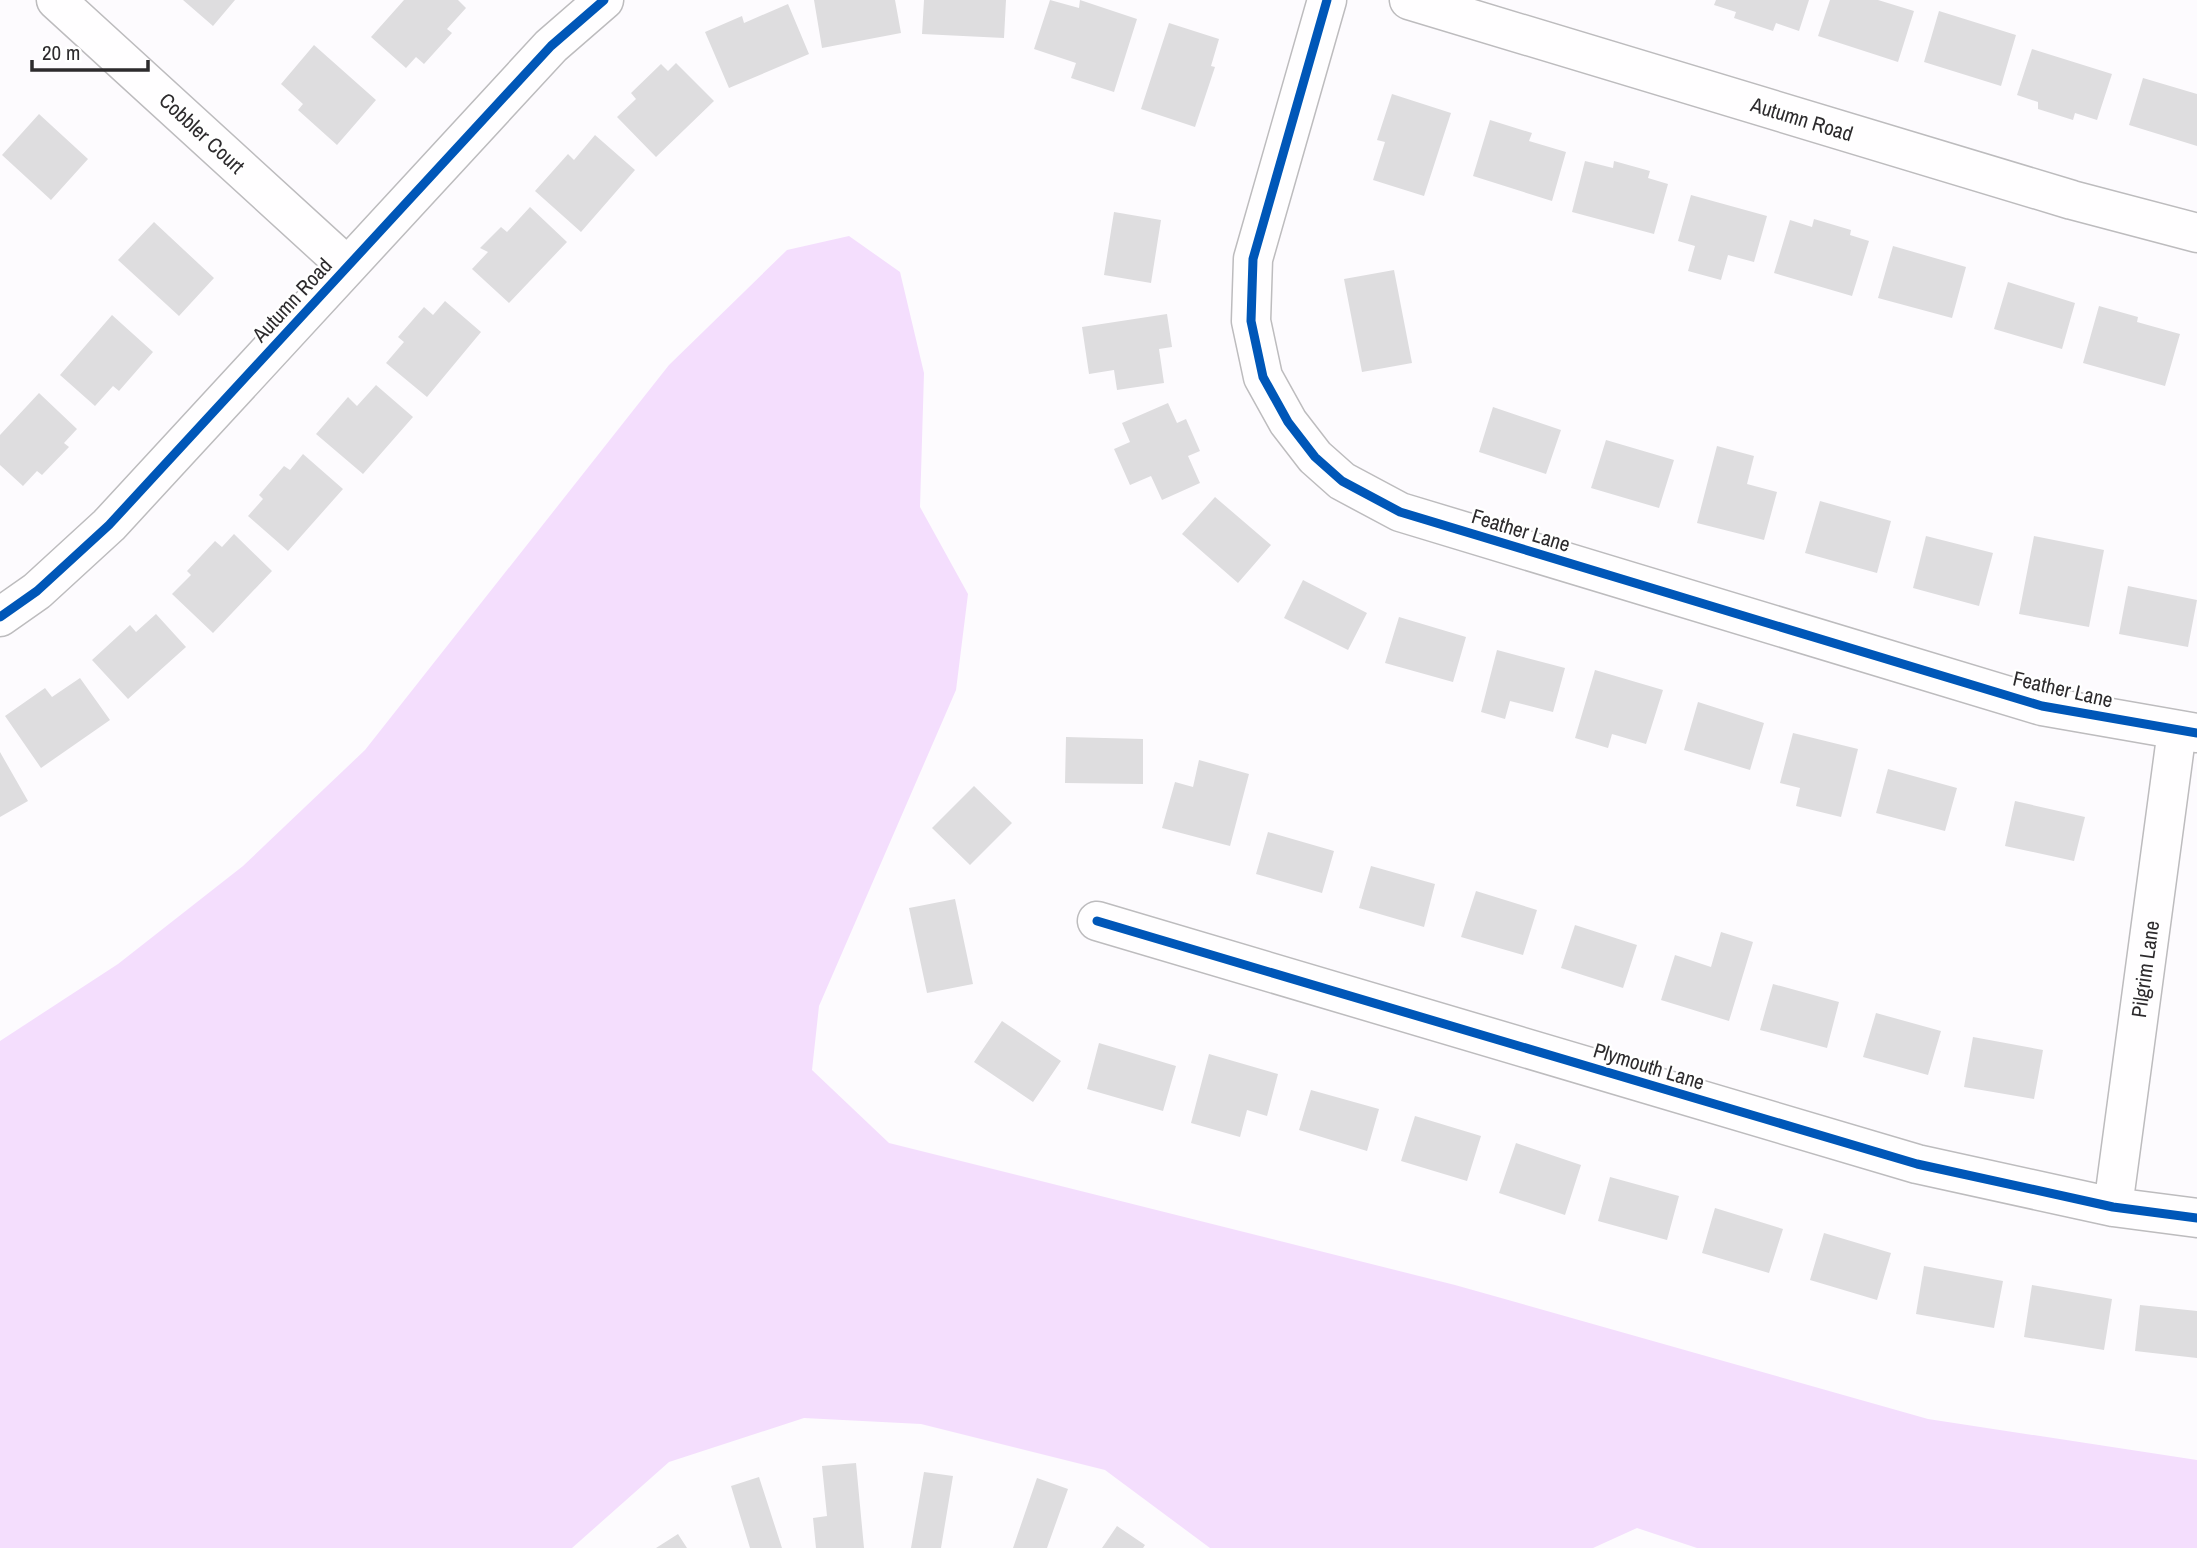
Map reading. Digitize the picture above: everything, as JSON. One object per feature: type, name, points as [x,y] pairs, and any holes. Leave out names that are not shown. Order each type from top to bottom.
[{"type":"street","name":"Cobbler Court","points":[[56,0],[347,267]]},
{"type":"street","name":"Autumn Road","points":[[0,617],[37,591],[109,525],[551,46],[604,0]]},
{"type":"street","name":"Feather Lane","points":[[1327,0],[1252,259],[1251,321],[1263,377],[1288,422],[1315,457],[1342,481],[1400,512],[2029,702],[2187,732]]},
{"type":"street","name":"Autumn Road","points":[[1409,0],[2072,200],[2197,233]]},
{"type":"street","name":"Pilgrim Lane","points":[[2113,1207],[2187,732]]},
{"type":"street","name":"Plymouth Lane","points":[[1097,921],[1917,1164],[2113,1207],[2197,1217]]},
{"type":"shaded area","points":[[849,236],[900,272],[924,373],[920,507],[968,594],[956,690],[819,1006],[812,1070],[889,1143],[1455,1285],[1928,1419],[2197,1460],[2197,1548],[1697,1548],[1637,1528],[1593,1548],[1210,1548],[1105,1470],[921,1424],[804,1418],[669,1462],[572,1548],[0,1548],[0,1041],[118,964],[243,866],[365,750],[669,365],[787,250]]},
{"type":"building","points":[[183,0],[235,0],[213,26]]},
{"type":"building","points":[[404,0],[458,0],[466,8],[447,29],[452,33],[424,64],[416,57],[406,68],[371,37]]},
{"type":"building","points":[[814,0],[895,0],[901,33],[822,48]]},
{"type":"building","points":[[924,0],[1006,0],[1004,38],[922,34]]},
{"type":"building","points":[[1050,0],[1079,8],[1080,0],[1137,19],[1114,92],[1071,78],[1076,63],[1034,49]]},
{"type":"building","points":[[1716,0],[1809,0],[1799,31],[1776,23],[1773,31],[1734,18],[1736,12],[1714,5]]},
{"type":"building","points":[[1830,0],[1878,0],[1914,11],[1898,62],[1818,36]]},
{"type":"building","points":[[788,4],[809,54],[729,88],[705,32],[742,16],[744,23]]},
{"type":"building","points":[[1939,11],[2016,35],[2001,86],[1924,62]]},
{"type":"building","points":[[1169,23],[1219,39],[1211,66],[1215,67],[1195,127],[1141,109]]},
{"type":"building","points":[[314,45],[376,100],[337,145],[298,110],[303,104],[281,84]]},
{"type":"building","points":[[2032,49],[2112,74],[2097,120],[2075,113],[2073,120],[2038,109],[2038,102],[2017,95]]},
{"type":"building","points":[[676,63],[714,101],[656,157],[617,117],[636,99],[631,93],[661,64],[668,71]]},
{"type":"building","points":[[2143,78],[2197,94],[2197,146],[2129,125]]},
{"type":"building","points":[[1392,94],[1451,113],[1424,196],[1373,180],[1385,142],[1377,140]]},
{"type":"building","points":[[39,114],[88,159],[51,200],[2,155]]},
{"type":"building","points":[[1490,120],[1532,133],[1529,141],[1566,152],[1552,201],[1473,176]]},
{"type":"building","points":[[595,135],[635,170],[581,232],[535,191],[568,154],[574,160]]},
{"type":"building","points":[[1585,161],[1613,168],[1614,161],[1650,171],[1648,178],[1668,184],[1654,234],[1572,212]]},
{"type":"building","points":[[1691,195],[1767,216],[1754,262],[1728,255],[1721,280],[1688,271],[1695,246],[1678,241]]},
{"type":"building","points":[[530,207],[567,242],[509,303],[472,269],[488,252],[480,248],[501,227],[507,232]]},
{"type":"building","points":[[1114,212],[1161,220],[1151,283],[1104,275]]},
{"type":"building","points":[[1814,219],[1851,230],[1850,235],[1869,241],[1852,296],[1774,273],[1790,220],[1812,227]]},
{"type":"building","points":[[154,222],[214,278],[179,316],[118,260]]},
{"type":"building","points":[[1893,246],[1966,267],[1952,318],[1878,298]]},
{"type":"building","points":[[1394,270],[1412,363],[1362,372],[1344,279]]},
{"type":"building","points":[[2008,282],[2075,303],[2062,349],[1994,329]]},
{"type":"building","points":[[445,301],[481,332],[427,397],[386,363],[404,342],[398,337],[424,307],[433,315]]},
{"type":"building","points":[[2099,306],[2138,317],[2137,322],[2180,334],[2165,386],[2083,363]]},
{"type":"building","points":[[1167,314],[1172,347],[1159,349],[1164,383],[1117,390],[1114,370],[1089,374],[1082,327]]},
{"type":"building","points":[[112,315],[153,352],[119,391],[113,386],[95,406],[60,375]]},
{"type":"building","points":[[376,385],[413,417],[363,474],[316,434],[348,397],[357,406]]},
{"type":"building","points":[[39,393],[77,429],[64,443],[69,447],[42,475],[37,471],[23,486],[0,465],[0,435]]},
{"type":"building","points":[[1168,403],[1177,423],[1186,419],[1200,451],[1188,456],[1200,483],[1162,500],[1151,476],[1130,485],[1114,449],[1130,442],[1122,423]]},
{"type":"building","points":[[1493,407],[1561,430],[1546,474],[1479,452]]},
{"type":"building","points":[[1606,440],[1674,460],[1659,508],[1591,488]]},
{"type":"building","points":[[1717,446],[1754,456],[1747,484],[1777,492],[1764,540],[1697,523]]},
{"type":"building","points":[[303,454],[343,489],[288,551],[248,516],[263,499],[259,495],[284,466],[290,470]]},
{"type":"building","points":[[1215,497],[1271,545],[1238,583],[1182,534]]},
{"type":"building","points":[[1820,501],[1891,521],[1877,573],[1805,553]]},
{"type":"building","points":[[234,534],[272,571],[213,633],[172,594],[191,575],[187,571],[215,541],[222,547]]},
{"type":"building","points":[[1926,536],[1993,553],[1979,606],[1913,588]]},
{"type":"building","points":[[2034,536],[2104,550],[2089,627],[2019,614]]},
{"type":"building","points":[[1303,580],[1367,613],[1348,650],[1284,618]]},
{"type":"building","points":[[2128,586],[2197,600],[2188,647],[2119,634]]},
{"type":"building","points":[[156,614],[186,647],[128,699],[92,660],[130,625],[136,632]]},
{"type":"building","points":[[1399,617],[1466,637],[1453,682],[1385,663]]},
{"type":"building","points":[[1497,650],[1565,668],[1553,712],[1510,701],[1505,719],[1481,712]]},
{"type":"building","points":[[1595,670],[1663,690],[1646,744],[1612,734],[1608,748],[1575,738]]},
{"type":"building","points":[[80,678],[110,720],[41,768],[5,716],[45,688],[52,697]]},
{"type":"building","points":[[1698,702],[1764,723],[1750,770],[1684,750]]},
{"type":"building","points":[[1793,733],[1858,749],[1841,817],[1796,806],[1800,788],[1780,783]]},
{"type":"building","points":[[1066,737],[1143,739],[1143,784],[1065,783]]},
{"type":"building","points":[[0,752],[28,801],[0,817]]},
{"type":"building","points":[[1199,760],[1249,774],[1230,846],[1162,828],[1175,782],[1193,787]]},
{"type":"building","points":[[1888,769],[1957,788],[1945,831],[1876,813]]},
{"type":"building","points":[[974,786],[1012,823],[970,865],[932,828]]},
{"type":"building","points":[[2015,801],[2085,817],[2074,861],[2005,846]]},
{"type":"building","points":[[1268,832],[1334,851],[1322,893],[1256,874]]},
{"type":"building","points":[[1371,866],[1435,884],[1424,927],[1359,908]]},
{"type":"building","points":[[1476,891],[1537,910],[1523,955],[1461,937]]},
{"type":"building","points":[[955,899],[973,984],[927,993],[909,908]]},
{"type":"building","points":[[1575,925],[1637,945],[1623,988],[1561,968]]},
{"type":"building","points":[[1721,932],[1753,942],[1729,1021],[1661,1000],[1675,955],[1711,967]]},
{"type":"building","points":[[1773,984],[1839,1002],[1827,1048],[1760,1030]]},
{"type":"building","points":[[1876,1013],[1941,1031],[1928,1075],[1863,1057]]},
{"type":"building","points":[[1002,1021],[1061,1061],[1033,1102],[974,1062]]},
{"type":"building","points":[[1973,1037],[2043,1050],[2034,1099],[1964,1087]]},
{"type":"building","points":[[1099,1043],[1176,1066],[1163,1111],[1087,1089]]},
{"type":"building","points":[[1209,1054],[1278,1074],[1267,1116],[1247,1110],[1240,1137],[1191,1123]]},
{"type":"building","points":[[1311,1090],[1379,1109],[1367,1151],[1299,1130]]},
{"type":"building","points":[[1415,1116],[1481,1136],[1467,1181],[1401,1161]]},
{"type":"building","points":[[1516,1143],[1581,1165],[1565,1215],[1499,1193]]},
{"type":"building","points":[[1610,1177],[1679,1196],[1667,1240],[1598,1221]]},
{"type":"building","points":[[1715,1208],[1783,1229],[1769,1273],[1702,1253]]},
{"type":"building","points":[[1824,1233],[1891,1253],[1877,1300],[1810,1280]]},
{"type":"building","points":[[1924,1266],[2003,1281],[1994,1328],[1916,1314]]},
{"type":"building","points":[[2032,1285],[2112,1299],[2104,1350],[2024,1337]]},
{"type":"building","points":[[2140,1305],[2197,1311],[2197,1358],[2135,1351]]},
{"type":"building","points":[[856,1463],[864,1548],[816,1548],[813,1518],[827,1516],[822,1466]]},
{"type":"building","points":[[924,1472],[953,1476],[941,1548],[911,1548]]},
{"type":"building","points":[[759,1477],[782,1548],[750,1548],[731,1486]]},
{"type":"building","points":[[1037,1478],[1068,1489],[1047,1548],[1013,1548]]},
{"type":"building","points":[[1117,1526],[1145,1545],[1143,1548],[1102,1548]]},
{"type":"building","points":[[678,1534],[687,1548],[656,1548]]},
{"type":"cycle path","points":[[0,617],[37,591],[109,525],[551,46],[604,0]]},
{"type":"cycle path","points":[[1327,0],[1253,259],[1251,321],[1263,377],[1288,422],[1315,457],[1342,481],[1400,512],[2042,706],[2197,733]]},
{"type":"cycle path","points":[[1097,921],[1917,1164],[2113,1207],[2197,1218]]}]
